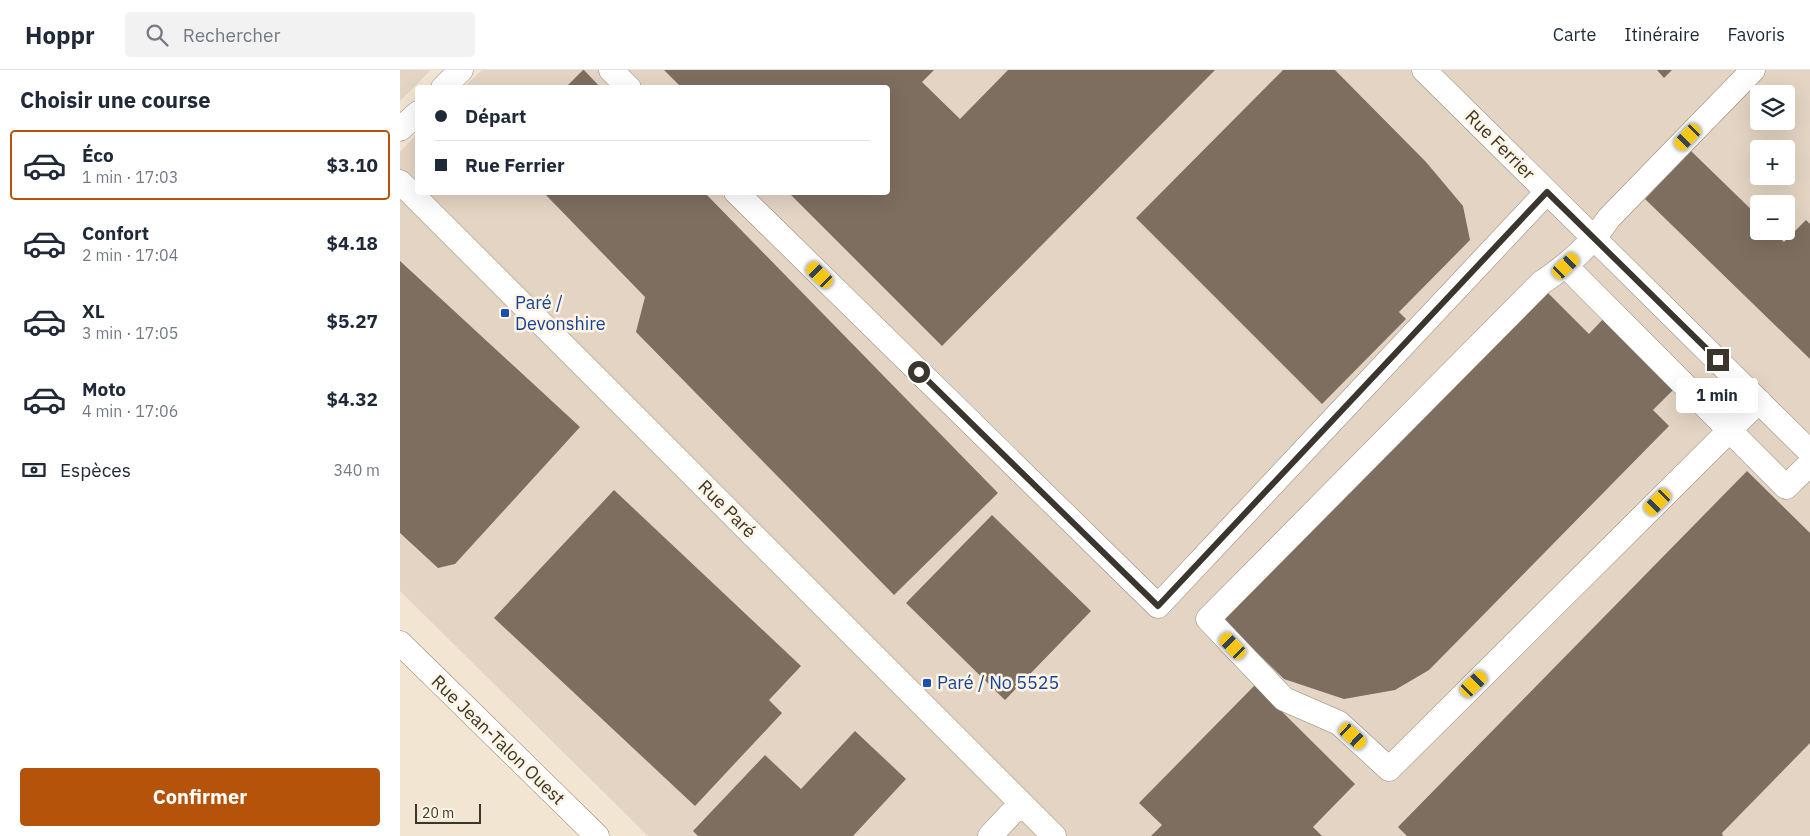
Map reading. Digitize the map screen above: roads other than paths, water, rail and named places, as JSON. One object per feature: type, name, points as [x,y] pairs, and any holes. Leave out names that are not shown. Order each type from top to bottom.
[{"type":"street","points":[[446,85],[461,70]]},
{"type":"street","points":[[611,70],[626,85]]},
{"type":"street","name":"Rue Ferrier","points":[[1424,70],[1810,452]]},
{"type":"street","points":[[1753,70],[1609,218],[1595,238],[1566,266],[1541,283],[1208,619],[1284,699],[1339,724],[1389,769],[1759,401]]},
{"type":"street","points":[[400,129],[415,116]]},
{"type":"street","name":"Rue Paré","points":[[400,182],[1054,836]]},
{"type":"street","points":[[739,195],[1158,606],[1547,192]]},
{"type":"street","points":[[1566,266],[1786,488],[1810,464]]},
{"type":"street","name":"Rue Jean-Talon Ouest","points":[[400,643],[597,836]]},
{"type":"street","points":[[990,836],[1021,803]]},
{"type":"place","name":"Paré / Devonshire","points":[[505,313]]},
{"type":"place","name":"Paré / No 5525","points":[[927,683]]}]
